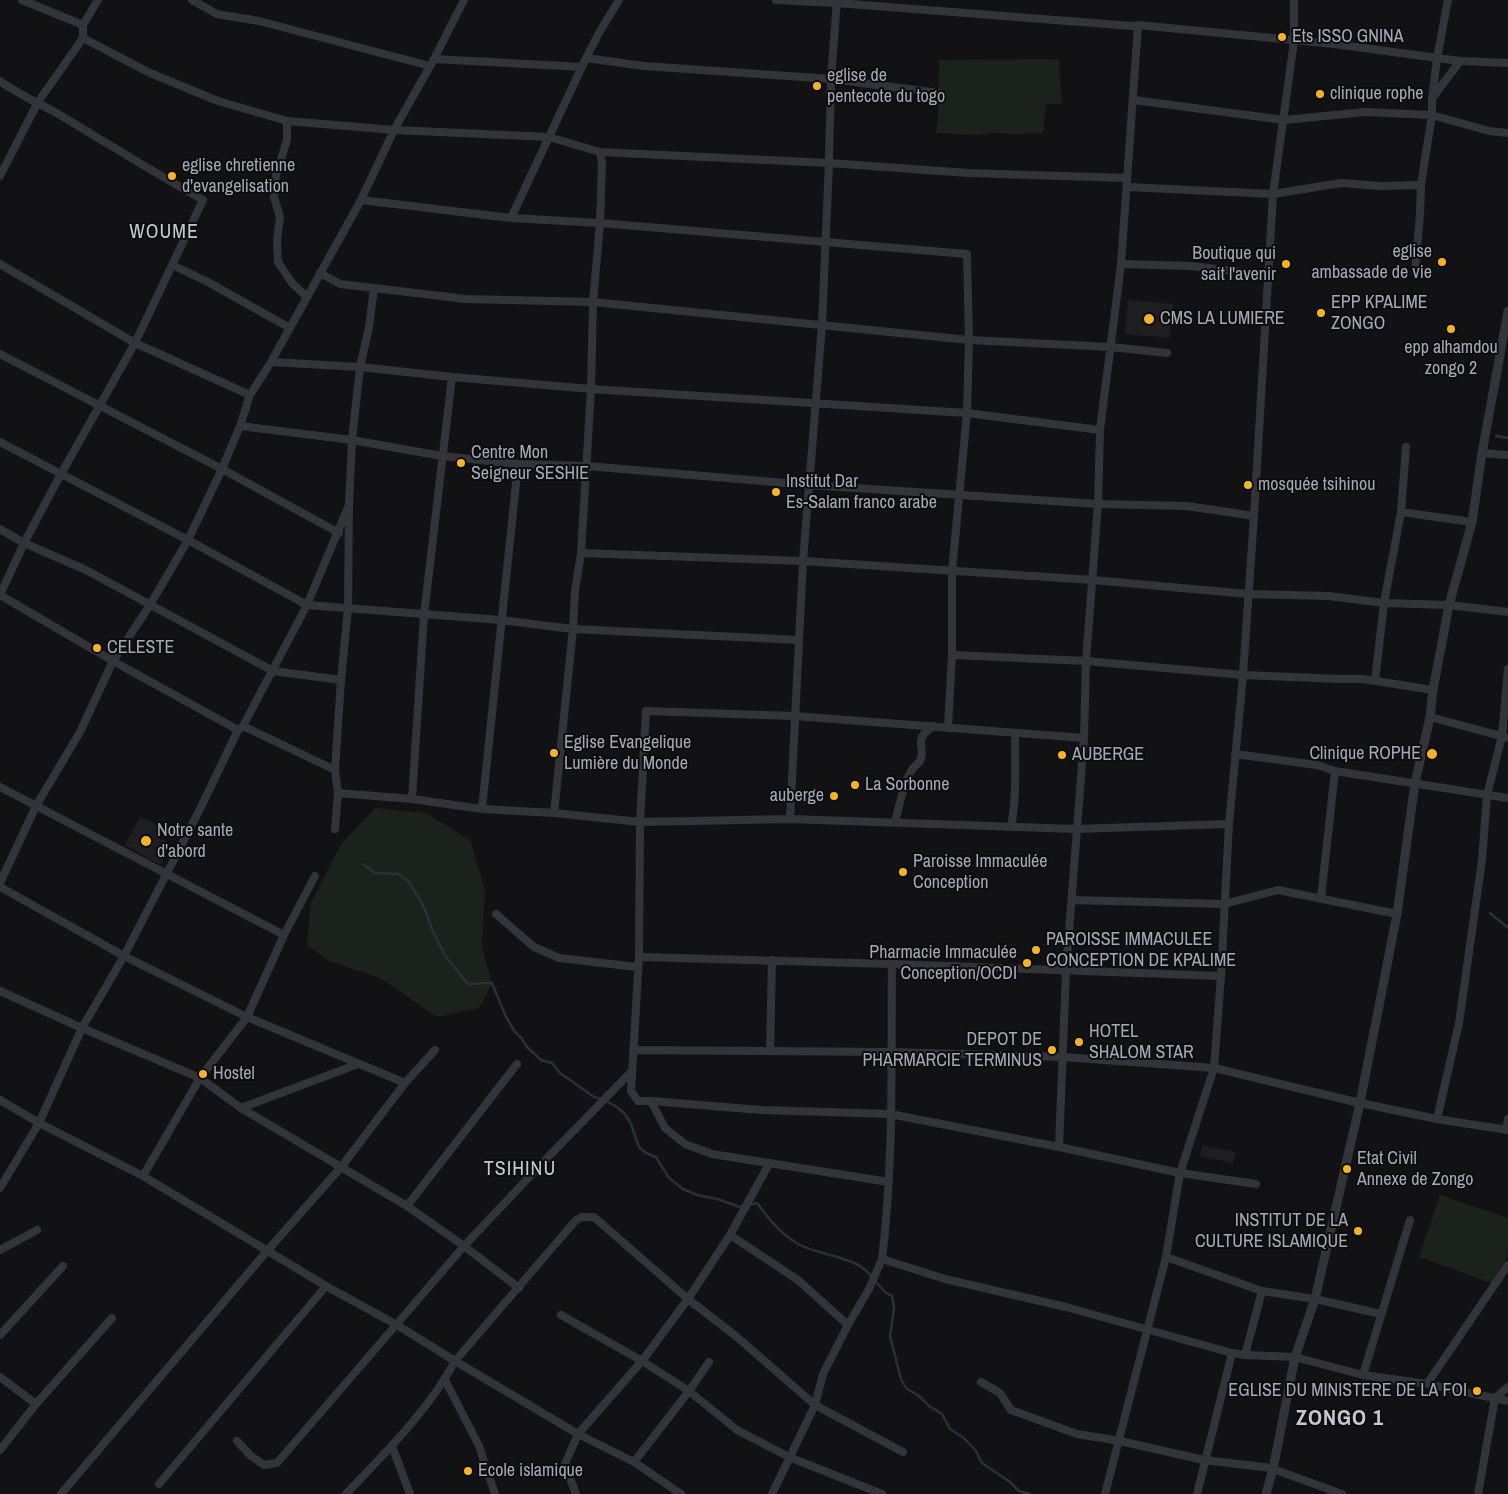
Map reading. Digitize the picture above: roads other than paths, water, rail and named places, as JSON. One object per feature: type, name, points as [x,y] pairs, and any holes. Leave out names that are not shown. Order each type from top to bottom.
[{"type":"street","points":[[22,0],[83,25]]},
{"type":"street","points":[[0,175],[38,102],[83,38],[83,25],[98,0]]},
{"type":"street","points":[[192,0],[217,14],[259,21],[432,62],[582,68]]},
{"type":"street","points":[[0,884],[36,806],[80,732],[114,661],[188,540],[222,469],[240,426],[250,395],[271,362],[362,200],[394,130],[464,0]]},
{"type":"street","points":[[511,218],[586,58],[619,0]]},
{"type":"street","points":[[776,0],[837,1],[1138,25],[1334,44],[1460,61],[1508,63]]},
{"type":"street","points":[[1105,1494],[1120,1441],[1146,1328],[1166,1257],[1180,1173],[1214,1068],[1229,824],[1243,674],[1254,516],[1273,194],[1294,41],[1294,0]]},
{"type":"street","points":[[1414,272],[1421,185],[1432,115],[1437,58],[1448,0]]},
{"type":"street","points":[[790,819],[802,561],[822,325],[831,79],[837,1]]},
{"type":"street","points":[[1059,1147],[1066,971],[1084,738],[1086,661],[1098,504],[1100,430],[1121,264],[1138,25]]},
{"type":"street","points":[[83,38],[150,73],[218,101],[287,121],[394,130],[549,137],[600,152],[829,163],[1126,182],[1273,194],[1342,183],[1380,186],[1421,185]]},
{"type":"street","points":[[586,58],[644,66],[831,79],[939,93]]},
{"type":"street","points":[[1432,99],[1460,61]]},
{"type":"street","points":[[0,81],[203,200],[135,342],[60,474],[24,543],[0,595],[114,661],[240,728],[335,770]]},
{"type":"street","points":[[1134,100],[1284,120],[1365,112],[1432,115],[1489,131],[1508,133]]},
{"type":"street","points":[[287,121],[287,140],[276,175],[274,197],[280,218],[277,240],[278,262],[292,283],[307,297]]},
{"type":"street","points":[[554,813],[573,629],[575,591],[581,553],[591,389],[592,302],[600,223],[602,163],[600,152]]},
{"type":"street","points":[[362,200],[511,218],[600,223],[967,254],[969,340],[967,414],[952,571],[952,655],[948,728]]},
{"type":"street","points":[[0,264],[135,342],[250,395]]},
{"type":"street","points":[[1121,264],[1191,266],[1268,275]]},
{"type":"street","points":[[172,265],[185,270],[290,328]]},
{"type":"street","points":[[320,273],[340,284],[466,299],[592,302],[969,340],[1111,347],[1167,353]]},
{"type":"street","points":[[335,829],[338,794],[335,770],[348,608],[352,440],[360,367],[369,327],[374,288]]},
{"type":"street","points":[[1266,1494],[1295,1358],[1314,1299],[1360,1103],[1397,914],[1415,783],[1430,717],[1433,690],[1449,605],[1472,522],[1482,453],[1508,311]]},
{"type":"street","points":[[0,354],[99,407],[222,469],[338,533]]},
{"type":"street","points":[[271,362],[360,367],[591,389],[967,414],[1100,430]]},
{"type":"street","points":[[412,798],[424,615],[452,377]]},
{"type":"street","points":[[240,426],[352,440],[442,456],[518,464],[587,466],[809,485],[959,493],[1098,504],[1187,506],[1254,516]]},
{"type":"street","points":[[0,442],[188,540],[307,606],[501,620],[573,629],[799,640]]},
{"type":"street","points":[[1376,680],[1384,603],[1401,512],[1406,447]]},
{"type":"street","points":[[1482,453],[1508,455]]},
{"type":"street","points":[[482,809],[518,464]]},
{"type":"street","points":[[0,1188],[39,1123],[82,1028],[124,956],[240,728],[307,606],[349,505]]},
{"type":"street","points":[[1401,512],[1472,522]]},
{"type":"street","points":[[0,529],[24,543],[86,570],[273,671],[341,680]]},
{"type":"street","points":[[581,553],[802,561],[1093,580],[1248,594],[1329,596],[1384,603],[1449,605],[1508,612]]},
{"type":"street","points":[[952,655],[1086,661],[1243,674],[1363,679],[1433,690]]},
{"type":"street","points":[[1437,1119],[1460,1023],[1482,860],[1487,795],[1505,737],[1508,669]]},
{"type":"street","points":[[1084,738],[794,716],[646,711],[640,822],[639,957],[630,1091],[638,1101],[761,1110],[890,1114],[1180,1173],[1256,1184]]},
{"type":"street","points":[[1430,717],[1505,737]]},
{"type":"street","points":[[895,823],[911,770],[920,761],[922,737],[924,733],[934,726]]},
{"type":"street","points":[[1011,827],[1015,804],[1015,733]]},
{"type":"street","points":[[1235,754],[1317,765],[1335,771],[1508,798]]},
{"type":"street","points":[[1321,898],[1335,771]]},
{"type":"street","points":[[0,787],[284,935]]},
{"type":"street","points":[[338,794],[412,798],[482,809],[554,813],[640,822],[790,819],[1076,829],[1229,824]]},
{"type":"street","points":[[143,1176],[200,1078],[246,1018],[284,935],[315,876]]},
{"type":"street","points":[[0,887],[124,956],[246,1018],[404,1083]]},
{"type":"street","points":[[1072,900],[1224,904],[1278,890],[1397,914]]},
{"type":"street","points":[[496,914],[534,947],[559,958],[637,967]]},
{"type":"street","points":[[639,957],[1221,976]]},
{"type":"street","points":[[770,1050],[772,960]]},
{"type":"street","points":[[772,1494],[815,1405],[823,1374],[869,1289],[882,1258],[889,1182],[892,964]]},
{"type":"street","points":[[0,991],[200,1078],[242,1108],[407,1206],[519,1288]]},
{"type":"street","points":[[61,1494],[267,1251],[342,1166],[404,1083],[435,1050]]},
{"type":"street","points":[[633,1050],[770,1050],[1063,1057],[1214,1068],[1360,1103],[1437,1119],[1507,1130],[1508,1119]]},
{"type":"street","points":[[242,1108],[358,1064]]},
{"type":"street","points":[[407,1206],[517,1064]]},
{"type":"street","points":[[236,1441],[264,1466],[278,1464],[464,1246],[631,1072]]},
{"type":"street","points":[[0,1100],[39,1123],[143,1176],[578,1434],[634,1462],[681,1494]]},
{"type":"street","points":[[651,1101],[665,1128],[685,1144],[712,1154],[889,1182]]},
{"type":"street","points":[[576,1494],[565,1464],[578,1434],[642,1361],[688,1299],[730,1235],[769,1164]]},
{"type":"street","points":[[346,1494],[392,1446],[445,1380],[455,1361],[576,1220],[587,1216],[594,1216],[688,1299],[737,1337],[815,1405],[902,1452]]},
{"type":"street","points":[[1363,1375],[1410,1220]]},
{"type":"street","points":[[0,1250],[36,1230]]},
{"type":"street","points":[[730,1235],[798,1280],[848,1325]]},
{"type":"street","points":[[1166,1257],[1262,1291],[1314,1299],[1381,1314]]},
{"type":"street","points":[[882,1258],[945,1279],[1066,1307],[1232,1353],[1295,1358],[1363,1375],[1427,1384],[1508,1402]]},
{"type":"street","points":[[1427,1384],[1508,1265]]},
{"type":"street","points":[[0,1334],[63,1266]]},
{"type":"street","points":[[1498,1280],[1508,1283]]},
{"type":"street","points":[[159,1484],[326,1286]]},
{"type":"street","points":[[1245,1355],[1262,1291]]},
{"type":"street","points":[[561,1315],[642,1361],[689,1391],[737,1430],[789,1457],[882,1494]]},
{"type":"street","points":[[0,1450],[36,1404],[112,1318]]},
{"type":"street","points":[[1197,1494],[1232,1353]]},
{"type":"street","points":[[634,1462],[709,1362]]},
{"type":"street","points":[[0,1377],[36,1404]]},
{"type":"street","points":[[445,1380],[474,1434],[495,1494]]},
{"type":"street","points":[[981,1382],[1000,1393],[1011,1410],[1077,1434],[1120,1441],[1204,1460],[1273,1468],[1342,1494]]},
{"type":"street","points":[[1478,1494],[1495,1398],[1508,1387]]},
{"type":"street","points":[[392,1446],[410,1494]]},
{"type":"waterway","points":[[1496,436],[1508,438]]},
{"type":"waterway","points":[[363,864],[375,873],[399,874],[409,882],[424,907],[433,932],[446,957],[468,984],[492,983],[506,1017],[527,1047],[541,1060],[552,1063],[560,1073],[594,1097],[601,1099]]},
{"type":"waterway","points":[[1490,913],[1508,928]]},
{"type":"waterway","points":[[606,1101],[625,1114],[631,1124],[639,1147],[646,1153],[656,1157],[669,1178],[683,1189],[697,1195],[717,1199],[740,1207],[743,1206]]},
{"type":"waterway","points":[[748,1205],[757,1203],[776,1226],[798,1244],[848,1260],[866,1270],[872,1277]]},
{"type":"waterway","points":[[875,1281],[885,1292],[892,1296],[894,1308],[890,1336],[901,1379],[906,1388],[942,1414],[950,1429],[964,1438],[976,1451],[982,1463],[1010,1482],[1019,1491],[1030,1494]]},
{"type":"place","name":"Ets ISSO GNINA","points":[[1282,37]]},
{"type":"place","name":"eglise de pentecote du togo","points":[[817,86]]},
{"type":"place","name":"clinique rophe","points":[[1320,94]]},
{"type":"place","name":"eglise chretienne d'evangelisation","points":[[172,176]]},
{"type":"place","name":"eglise ambassade de vie","points":[[1442,262]]},
{"type":"place","name":"Boutique qui sait l'avenir","points":[[1286,264]]},
{"type":"place","name":"EPP KPALIME ZONGO","points":[[1321,313]]},
{"type":"place","name":"CMS LA LUMIERE","points":[[1149,319]]},
{"type":"place","name":"epp alhamdou zongo 2","points":[[1451,329]]},
{"type":"place","name":"Centre Mon Seigneur SESHIE","points":[[461,463]]},
{"type":"place","name":"mosquée tsihinou","points":[[1248,485]]},
{"type":"place","name":"Institut Dar Es-Salam franco arabe","points":[[776,492]]},
{"type":"place","name":"CELESTE","points":[[97,648]]},
{"type":"place","name":"Eglise Evangelique Lumière du Monde","points":[[554,753]]},
{"type":"place","name":"Clinique ROPHE","points":[[1432,754]]},
{"type":"place","name":"AUBERGE","points":[[1062,755]]},
{"type":"place","name":"La Sorbonne","points":[[855,785]]},
{"type":"place","name":"auberge","points":[[834,796]]},
{"type":"place","name":"Notre sante d'abord","points":[[146,841]]},
{"type":"place","name":"Paroisse Immaculée Conception","points":[[903,872]]},
{"type":"place","name":"PAROISSE IMMACULEE CONCEPTION DE KPALIME","points":[[1036,950]]},
{"type":"place","name":"Pharmacie Immaculée Conception/OCDI","points":[[1027,963]]},
{"type":"place","name":"HOTEL SHALOM STAR","points":[[1079,1042]]},
{"type":"place","name":"DEPOT DE PHARMARCIE TERMINUS","points":[[1052,1050]]},
{"type":"place","name":"Hostel","points":[[203,1074]]},
{"type":"place","name":"Etat Civil Annexe de Zongo","points":[[1347,1169]]},
{"type":"place","name":"INSTITUT DE LA CULTURE ISLAMIQUE","points":[[1358,1231]]},
{"type":"place","name":"EGLISE DU MINISTERE DE LA FOI","points":[[1477,1391]]},
{"type":"place","name":"Ecole islamique","points":[[468,1471]]},
{"type":"district","name":"WOUME","points":[[164,233]]},
{"type":"district","name":"TSIHINU","points":[[520,1170]]},
{"type":"district","name":"ZONGO 1","points":[[1340,1419]]}]
